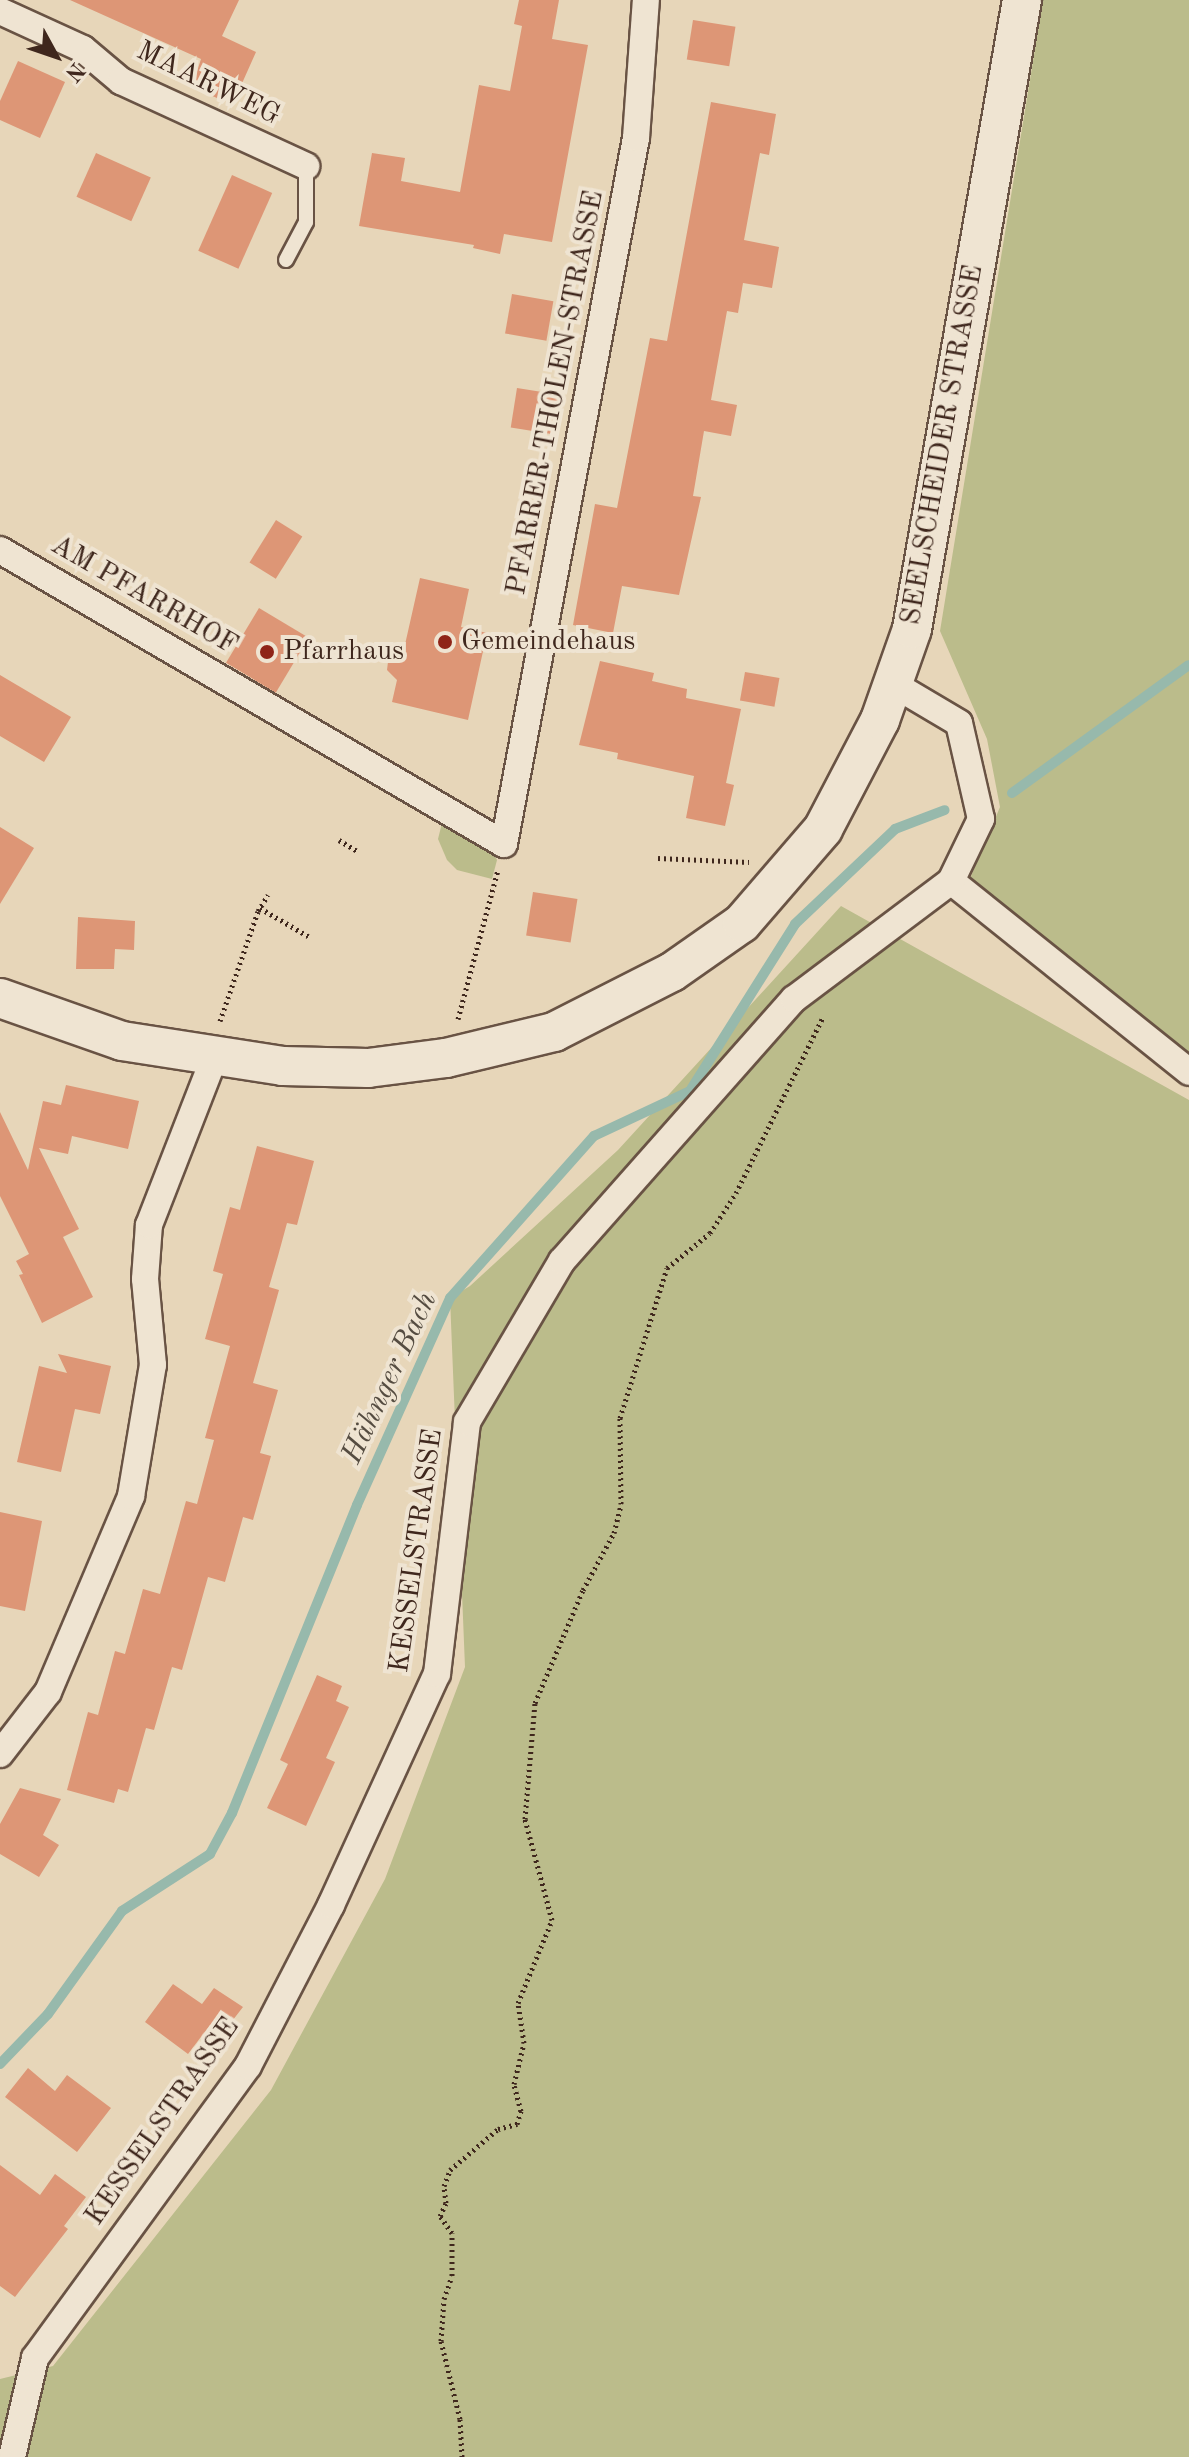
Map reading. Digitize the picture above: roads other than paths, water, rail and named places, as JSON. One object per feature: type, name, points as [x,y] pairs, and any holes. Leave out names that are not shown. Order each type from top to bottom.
[{"type":"street","name":"PFARRER-THOLEN-STRASSE","points":[[504,844],[636,138],[646,0]]},
{"type":"street","name":"SEELSCHEIDER STRASSE","points":[[0,998],[87,1032],[214,1058],[283,1066],[368,1068],[446,1058],[554,1032],[672,972],[742,923],[823,829],[850,780],[893,684],[912,629],[1022,0]]},
{"type":"street","name":"MAARWEG","points":[[0,11],[83,49],[121,81],[306,166]]},
{"type":"street","name":"AM PFARRHOF","points":[[0,550],[504,844]]},
{"type":"street","name":"KESSELSTRASSE","points":[[12,2457],[35,2358],[248,2066],[331,1905],[437,1674],[467,1422],[554,1275],[794,999],[951,881],[981,819],[959,723],[893,684]]},
{"type":"street","points":[[951,881],[1189,1072]]},
{"type":"street","points":[[0,1754],[48,1692],[131,1496],[153,1365],[145,1279],[149,1225],[214,1058]]},
{"type":"lane","points":[[286,260],[306,222],[306,166]]},
{"type":"waterway","name":"Hähnger Bach","points":[[1012,793],[1189,665]]},
{"type":"waterway","name":"Hähnger Bach","points":[[0,2064],[48,2014],[122,1911],[210,1854],[232,1813],[357,1505],[450,1298],[594,1136],[690,1091],[795,924],[895,829],[945,810]]},
{"type":"place","name":"Gemeindehaus","points":[[445,642]]},
{"type":"place","name":"Pfarrhaus","points":[[267,652]]}]
